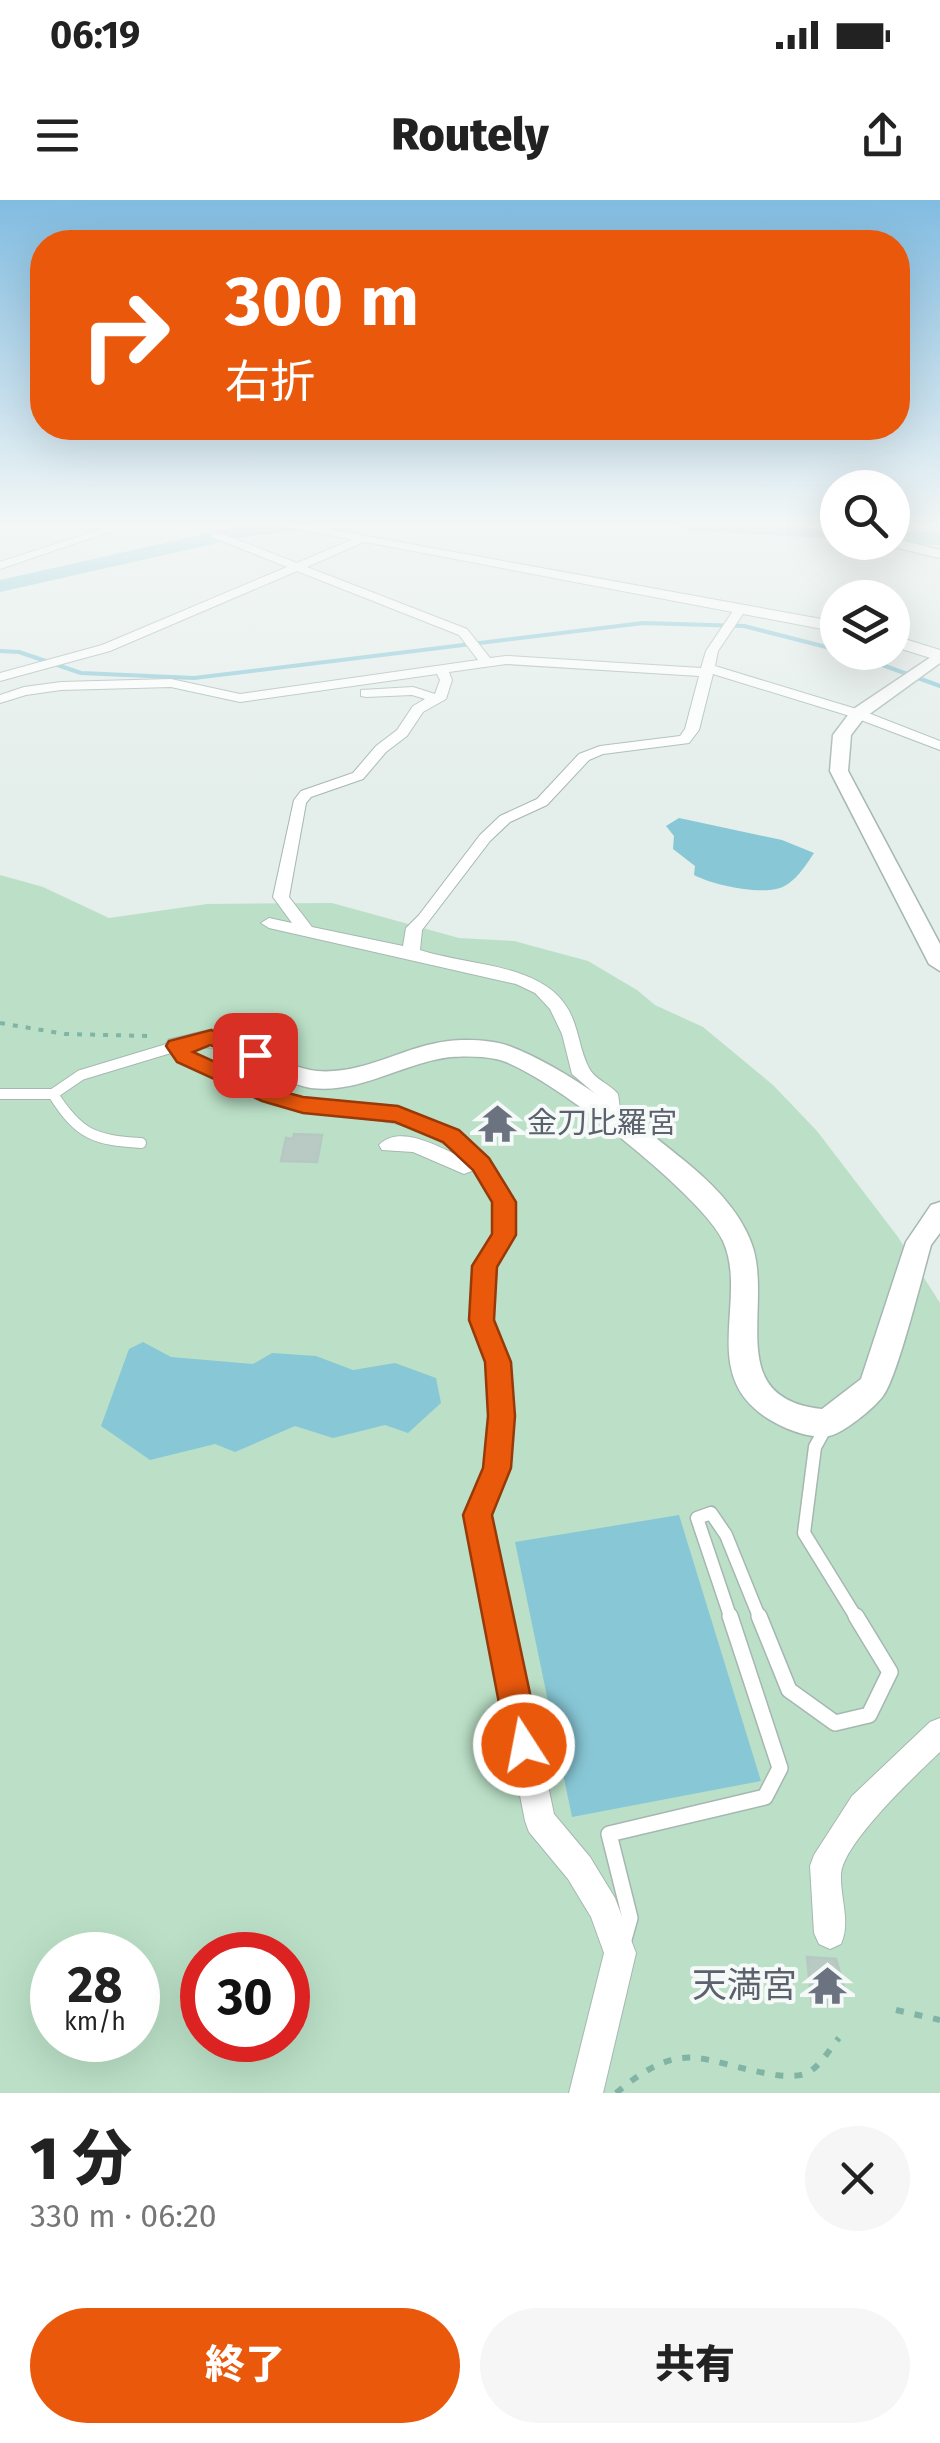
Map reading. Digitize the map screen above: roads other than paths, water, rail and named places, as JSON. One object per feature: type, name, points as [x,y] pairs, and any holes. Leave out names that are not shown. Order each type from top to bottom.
[{"type":"main road","points":[[763,612],[820,623]]},
{"type":"main road","points":[[910,646],[940,656]]},
{"type":"street","points":[[0,677],[106,648],[186,612]]},
{"type":"street","points":[[413,612],[463,632],[486,662]]},
{"type":"street","points":[[410,953],[414,928],[425,919],[485,838],[505,819],[542,802],[584,757],[635,744],[684,740],[692,730],[712,651],[738,612]]},
{"type":"street","points":[[940,656],[858,714],[842,735],[839,771],[940,964]]},
{"type":"street","points":[[0,700],[24,691],[61,686],[171,684],[240,698],[486,662],[544,661],[707,670],[858,714],[940,746]]},
{"type":"street","points":[[304,928],[281,897],[299,803],[306,794],[358,776],[381,748],[402,733],[418,709],[438,699],[446,680],[442,669]]},
{"type":"street","points":[[339,685],[341,693],[348,694],[413,690],[438,699]]},
{"type":"street","points":[[269,923],[410,953],[457,968],[506,973],[541,986],[574,1033],[581,1074],[608,1094],[612,1124]]},
{"type":"street","points":[[586,2093],[620,1952],[604,1909],[580,1868],[540,1821],[478,1515],[497,1468],[502,1416],[498,1362],[482,1320],[485,1266],[504,1235],[504,1202],[477,1160],[451,1136],[398,1114],[303,1105],[270,1096],[185,1057],[177,1046],[211,1038],[313,1080],[368,1074],[449,1049],[500,1051],[528,1063],[694,1183],[725,1216],[739,1246],[745,1304],[743,1367],[765,1402],[806,1422],[827,1423],[873,1388],[919,1242],[940,1212]]},
{"type":"street","points":[[389,1145],[416,1145],[464,1166],[477,1160]]},
{"type":"street","points":[[830,1933],[825,1866],[863,1806],[940,1732]]},
{"type":"lane","points":[[0,1094],[53,1094],[81,1075],[177,1046]]},
{"type":"lane","points":[[53,1094],[85,1137],[141,1143]]},
{"type":"lane","points":[[620,1952],[630,1918],[609,1834],[765,1797],[780,1768],[697,1518],[711,1513],[726,1536],[789,1690],[835,1723],[869,1716],[890,1672],[804,1533],[815,1447],[827,1423]]},
{"type":"water","points":[[679,818],[782,840],[814,853],[795,878],[780,888],[749,890],[724,885],[694,875],[695,866],[673,849],[674,836],[666,826]]},
{"type":"water","points":[[143,1342],[171,1357],[253,1364],[272,1353],[316,1356],[353,1370],[395,1363],[436,1378],[441,1403],[408,1433],[385,1425],[333,1438],[295,1426],[235,1452],[215,1444],[150,1460],[101,1426],[129,1349]]},
{"type":"water","points":[[679,1515],[761,1781],[572,1817],[515,1542]]},
{"type":"waterway","points":[[0,651],[19,652],[81,673],[194,678],[643,623],[744,626],[820,645]]},
{"type":"waterway","points":[[896,670],[940,686]]},
{"type":"place","name":"金刀比羅宮","points":[[497,1123]]},
{"type":"place","name":"天満宮","points":[[827,1985]]}]
